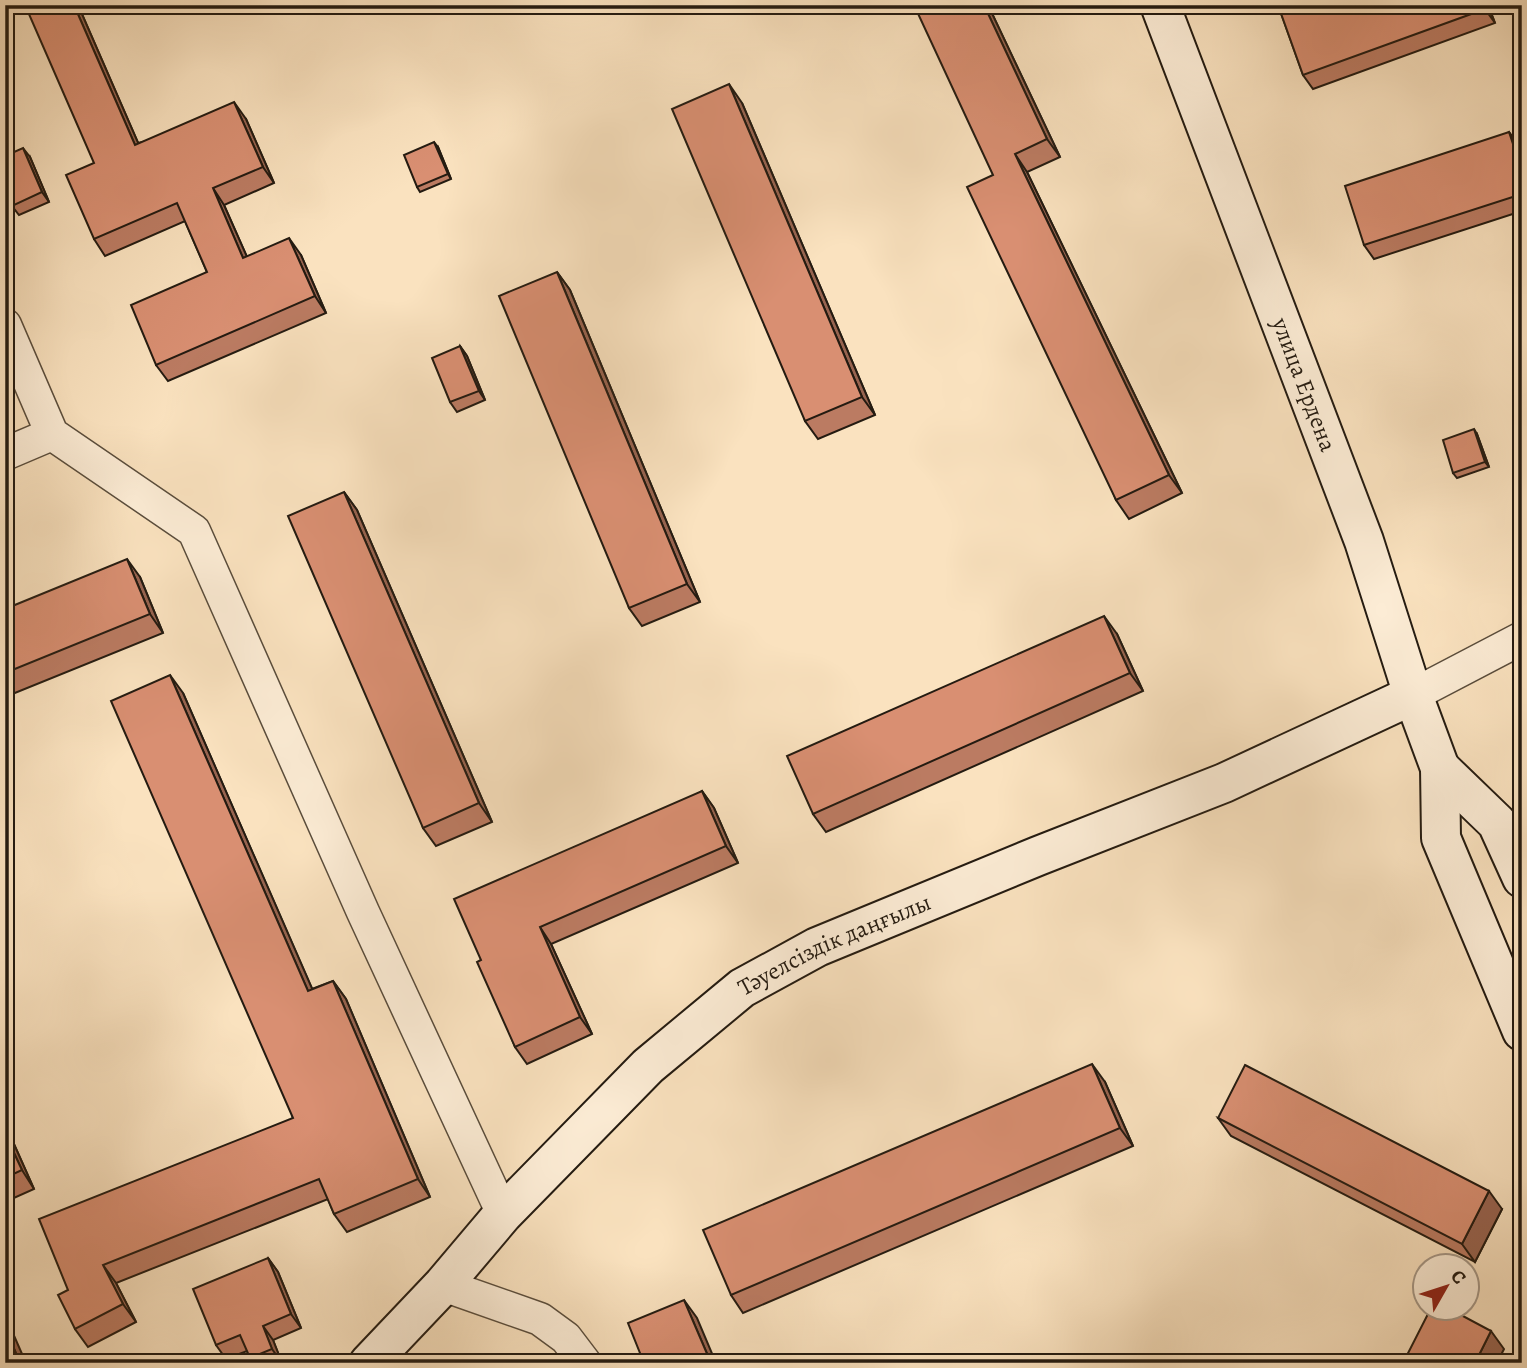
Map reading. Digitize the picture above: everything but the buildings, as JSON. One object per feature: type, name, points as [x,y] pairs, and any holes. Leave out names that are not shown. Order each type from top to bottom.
[{"type":"street","name":"улица Ердена","points":[[1160,5],[1364,541],[1413,695],[1440,768],[1441,838],[1522,1031]]},
{"type":"street","points":[[5,325],[52,434],[194,531],[363,912],[503,1214]]},
{"type":"street","points":[[5,454],[52,434]]},
{"type":"street","points":[[1413,695],[1522,638]]},
{"type":"street","name":"Тәуелсіздік даңғылы","points":[[369,1363],[443,1285],[503,1214],[648,1066],[742,988],[817,947],[1224,783],[1413,695]]},
{"type":"street","name":"улица Ердена","points":[[1440,768],[1497,823],[1522,878]]},
{"type":"street","points":[[443,1285],[540,1319],[566,1338],[585,1363]]}]
